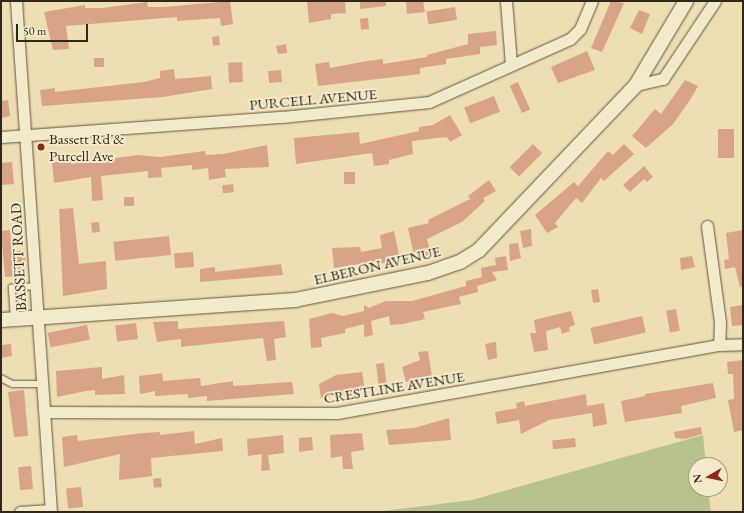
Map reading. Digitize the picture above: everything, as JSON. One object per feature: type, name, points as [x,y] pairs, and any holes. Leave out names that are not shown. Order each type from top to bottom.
[{"type":"street","name":"BASSETT ROAD","points":[[16,1],[27,135],[36,318],[45,412],[51,511]]},
{"type":"street","points":[[506,1],[511,64]]},
{"type":"street","name":"PURCELL AVENUE","points":[[1,137],[282,117],[429,102],[575,36],[592,1]]},
{"type":"street","name":"ELBERON AVENUE","points":[[8,320],[295,300],[445,269],[479,250],[636,85],[686,1]]},
{"type":"street","points":[[636,85],[663,79],[715,1]]},
{"type":"street","points":[[706,226],[720,322],[719,345]]},
{"type":"street","name":"CRESTLINE AVENUE","points":[[45,412],[337,413],[719,345],[743,344]]},
{"type":"street","points":[[20,512],[51,511]]},
{"type":"lane","points":[[8,320],[12,288],[35,286]]},
{"type":"lane","points":[[1,378],[13,384],[42,384]]},
{"type":"green space","points":[[703,435],[705,457],[688,457],[688,497],[709,497],[711,512],[375,512],[472,500]]},
{"type":"building","points":[[230,1],[233,24],[221,26],[220,18],[177,21],[177,17],[66,26],[69,49],[53,50],[44,12],[85,5],[85,8],[103,8],[147,2],[148,7],[165,7]]},
{"type":"building","points":[[307,1],[345,1],[346,13],[331,14],[331,19],[309,23]]},
{"type":"building","points":[[360,1],[386,1],[386,6],[360,9]]},
{"type":"building","points":[[406,1],[423,1],[425,12],[407,14]]},
{"type":"building","points":[[611,1],[624,3],[602,52],[591,48]]},
{"type":"building","points":[[455,7],[457,20],[428,24],[426,12]]},
{"type":"building","points":[[639,10],[650,14],[642,34],[630,28]]},
{"type":"building","points":[[368,18],[369,29],[361,30],[360,19]]},
{"type":"building","points":[[496,31],[497,45],[480,47],[480,54],[446,59],[446,64],[420,68],[420,74],[318,86],[315,64],[329,62],[330,68],[383,59],[383,64],[427,57],[427,55],[468,44],[468,34]]},
{"type":"building","points":[[219,36],[220,45],[213,46],[212,37]]},
{"type":"building","points":[[286,44],[287,53],[278,54],[276,46]]},
{"type":"building","points":[[587,51],[595,70],[558,83],[551,67]]},
{"type":"building","points":[[94,58],[104,58],[104,67],[94,67]]},
{"type":"building","points":[[242,62],[243,82],[229,83],[228,63]]},
{"type":"building","points":[[174,69],[175,79],[211,76],[212,89],[163,97],[42,106],[40,90],[55,88],[55,92],[144,82],[160,78],[160,71]]},
{"type":"building","points":[[281,70],[282,82],[269,83],[268,71]]},
{"type":"building","points":[[685,80],[698,86],[673,124],[646,148],[632,136],[655,109],[661,114]]},
{"type":"building","points":[[518,82],[530,109],[522,113],[510,86]]},
{"type":"building","points":[[494,96],[500,112],[470,123],[464,107]]},
{"type":"building","points":[[8,100],[10,116],[1,118],[1,101]]},
{"type":"building","points":[[450,115],[462,135],[450,142],[447,137],[412,141],[413,154],[389,160],[389,164],[374,166],[372,153],[296,164],[294,138],[359,132],[360,144],[419,131],[419,127],[433,125]]},
{"type":"building","points":[[718,129],[734,129],[734,158],[718,158]]},
{"type":"building","points":[[533,144],[542,153],[519,177],[510,167]]},
{"type":"building","points":[[624,144],[634,154],[604,181],[601,178],[582,203],[576,198],[555,223],[558,227],[547,233],[535,215],[574,182],[578,186],[608,151],[613,155]]},
{"type":"building","points":[[267,145],[269,167],[225,169],[226,177],[209,180],[208,168],[192,170],[192,165],[161,168],[162,177],[148,178],[148,171],[101,176],[103,200],[92,201],[91,177],[54,183],[52,162],[71,161],[71,164],[138,155],[160,157],[205,151],[206,155],[223,154]]},
{"type":"building","points":[[12,162],[14,184],[1,185],[1,163]]},
{"type":"building","points":[[644,166],[653,177],[647,182],[644,179],[630,192],[623,185]]},
{"type":"building","points":[[344,172],[355,172],[355,184],[344,184]]},
{"type":"building","points":[[489,180],[496,191],[483,198],[485,201],[462,222],[427,239],[431,254],[415,260],[408,228],[429,223],[428,220],[470,199],[468,196]]},
{"type":"building","points":[[233,184],[234,192],[223,193],[222,185]]},
{"type":"building","points":[[124,197],[134,197],[134,206],[124,206]]},
{"type":"building","points":[[73,208],[79,264],[106,261],[107,289],[63,296],[59,209]]},
{"type":"building","points":[[99,222],[100,232],[92,233],[91,223]]},
{"type":"building","points":[[531,229],[532,246],[523,248],[520,231]]},
{"type":"building","points":[[10,230],[12,252],[25,250],[26,275],[5,277],[1,231]]},
{"type":"building","points":[[743,230],[743,287],[740,287],[735,267],[725,269],[724,260],[729,259],[726,233]]},
{"type":"building","points":[[394,231],[400,259],[367,267],[366,263],[334,268],[332,248],[360,247],[361,252],[382,248],[380,235]]},
{"type":"building","points":[[169,236],[171,255],[115,261],[113,242]]},
{"type":"building","points":[[518,243],[521,258],[510,261],[509,244]]},
{"type":"building","points":[[193,252],[194,267],[175,268],[174,253]]},
{"type":"building","points":[[506,256],[508,270],[492,272],[497,280],[477,286],[478,292],[459,297],[461,304],[423,312],[425,319],[403,324],[390,325],[389,316],[371,321],[373,335],[364,337],[364,324],[345,329],[345,333],[321,338],[322,347],[311,348],[309,319],[332,313],[343,316],[364,311],[364,305],[369,308],[386,301],[412,301],[466,286],[466,281],[482,277],[481,268],[496,265],[495,258]]},
{"type":"building","points":[[692,256],[695,267],[681,270],[680,258]]},
{"type":"building","points":[[281,264],[283,275],[200,282],[200,269],[215,267],[215,272]]},
{"type":"building","points":[[598,289],[600,302],[593,303],[591,290]]},
{"type":"building","points":[[743,305],[743,325],[732,326],[730,307]]},
{"type":"building","points":[[676,309],[680,331],[670,332],[666,311]]},
{"type":"building","points":[[571,311],[575,325],[569,327],[570,331],[562,334],[560,327],[546,331],[548,350],[534,352],[530,333],[536,333],[534,320]]},
{"type":"building","points":[[642,316],[646,333],[594,344],[590,328]]},
{"type":"building","points":[[178,321],[178,329],[284,321],[286,337],[274,339],[276,360],[267,361],[263,338],[181,347],[181,339],[157,342],[153,322]]},
{"type":"building","points":[[136,323],[138,339],[117,341],[115,326]]},
{"type":"building","points":[[87,325],[90,340],[51,347],[48,333]]},
{"type":"building","points":[[496,342],[497,358],[488,360],[485,344]]},
{"type":"building","points":[[11,344],[12,356],[1,358],[1,345]]},
{"type":"building","points":[[428,351],[432,377],[406,382],[402,367],[420,360],[418,352]]},
{"type":"building","points":[[743,360],[743,430],[734,432],[728,400],[734,399],[733,374],[728,374],[727,362]]},
{"type":"building","points":[[384,363],[387,387],[379,388],[376,364]]},
{"type":"building","points":[[102,367],[102,379],[124,375],[125,394],[95,395],[95,390],[57,397],[56,371]]},
{"type":"building","points":[[362,372],[365,390],[321,398],[319,384],[336,375]]},
{"type":"building","points":[[162,373],[163,381],[200,378],[201,386],[233,381],[233,386],[292,382],[294,394],[207,401],[207,396],[188,398],[188,394],[155,396],[155,391],[140,394],[139,376]]},
{"type":"building","points":[[713,383],[716,398],[681,406],[682,413],[625,422],[621,401],[645,396],[645,394]]},
{"type":"building","points":[[24,390],[28,436],[14,437],[8,392]]},
{"type":"building","points":[[586,394],[587,406],[604,403],[607,424],[593,427],[592,413],[549,420],[521,434],[519,420],[497,424],[495,412],[517,408],[516,403],[524,401],[525,406]]},
{"type":"building","points":[[449,418],[451,440],[389,445],[386,430],[414,428]]},
{"type":"building","points":[[701,427],[702,434],[685,439],[675,438],[674,432]]},
{"type":"building","points":[[194,431],[195,444],[222,438],[223,451],[151,458],[152,476],[129,479],[119,480],[120,454],[64,467],[62,437],[77,435],[78,441],[143,433],[160,432],[160,435]]},
{"type":"building","points":[[362,433],[364,450],[351,452],[353,469],[343,469],[342,456],[331,458],[330,435]]},
{"type":"building","points":[[283,435],[284,453],[268,455],[270,470],[261,471],[262,454],[248,456],[247,439]]},
{"type":"building","points":[[312,437],[313,450],[299,452],[299,438]]},
{"type":"building","points":[[575,438],[576,447],[553,449],[552,440]]},
{"type":"building","points":[[31,466],[33,489],[20,490],[18,467]]},
{"type":"building","points":[[161,478],[162,487],[154,488],[153,479]]},
{"type":"building","points":[[81,487],[83,507],[68,508],[66,489]]},
{"type":"place","name":"Bassett Rd & Purcell Ave","points":[[41,147]]}]
